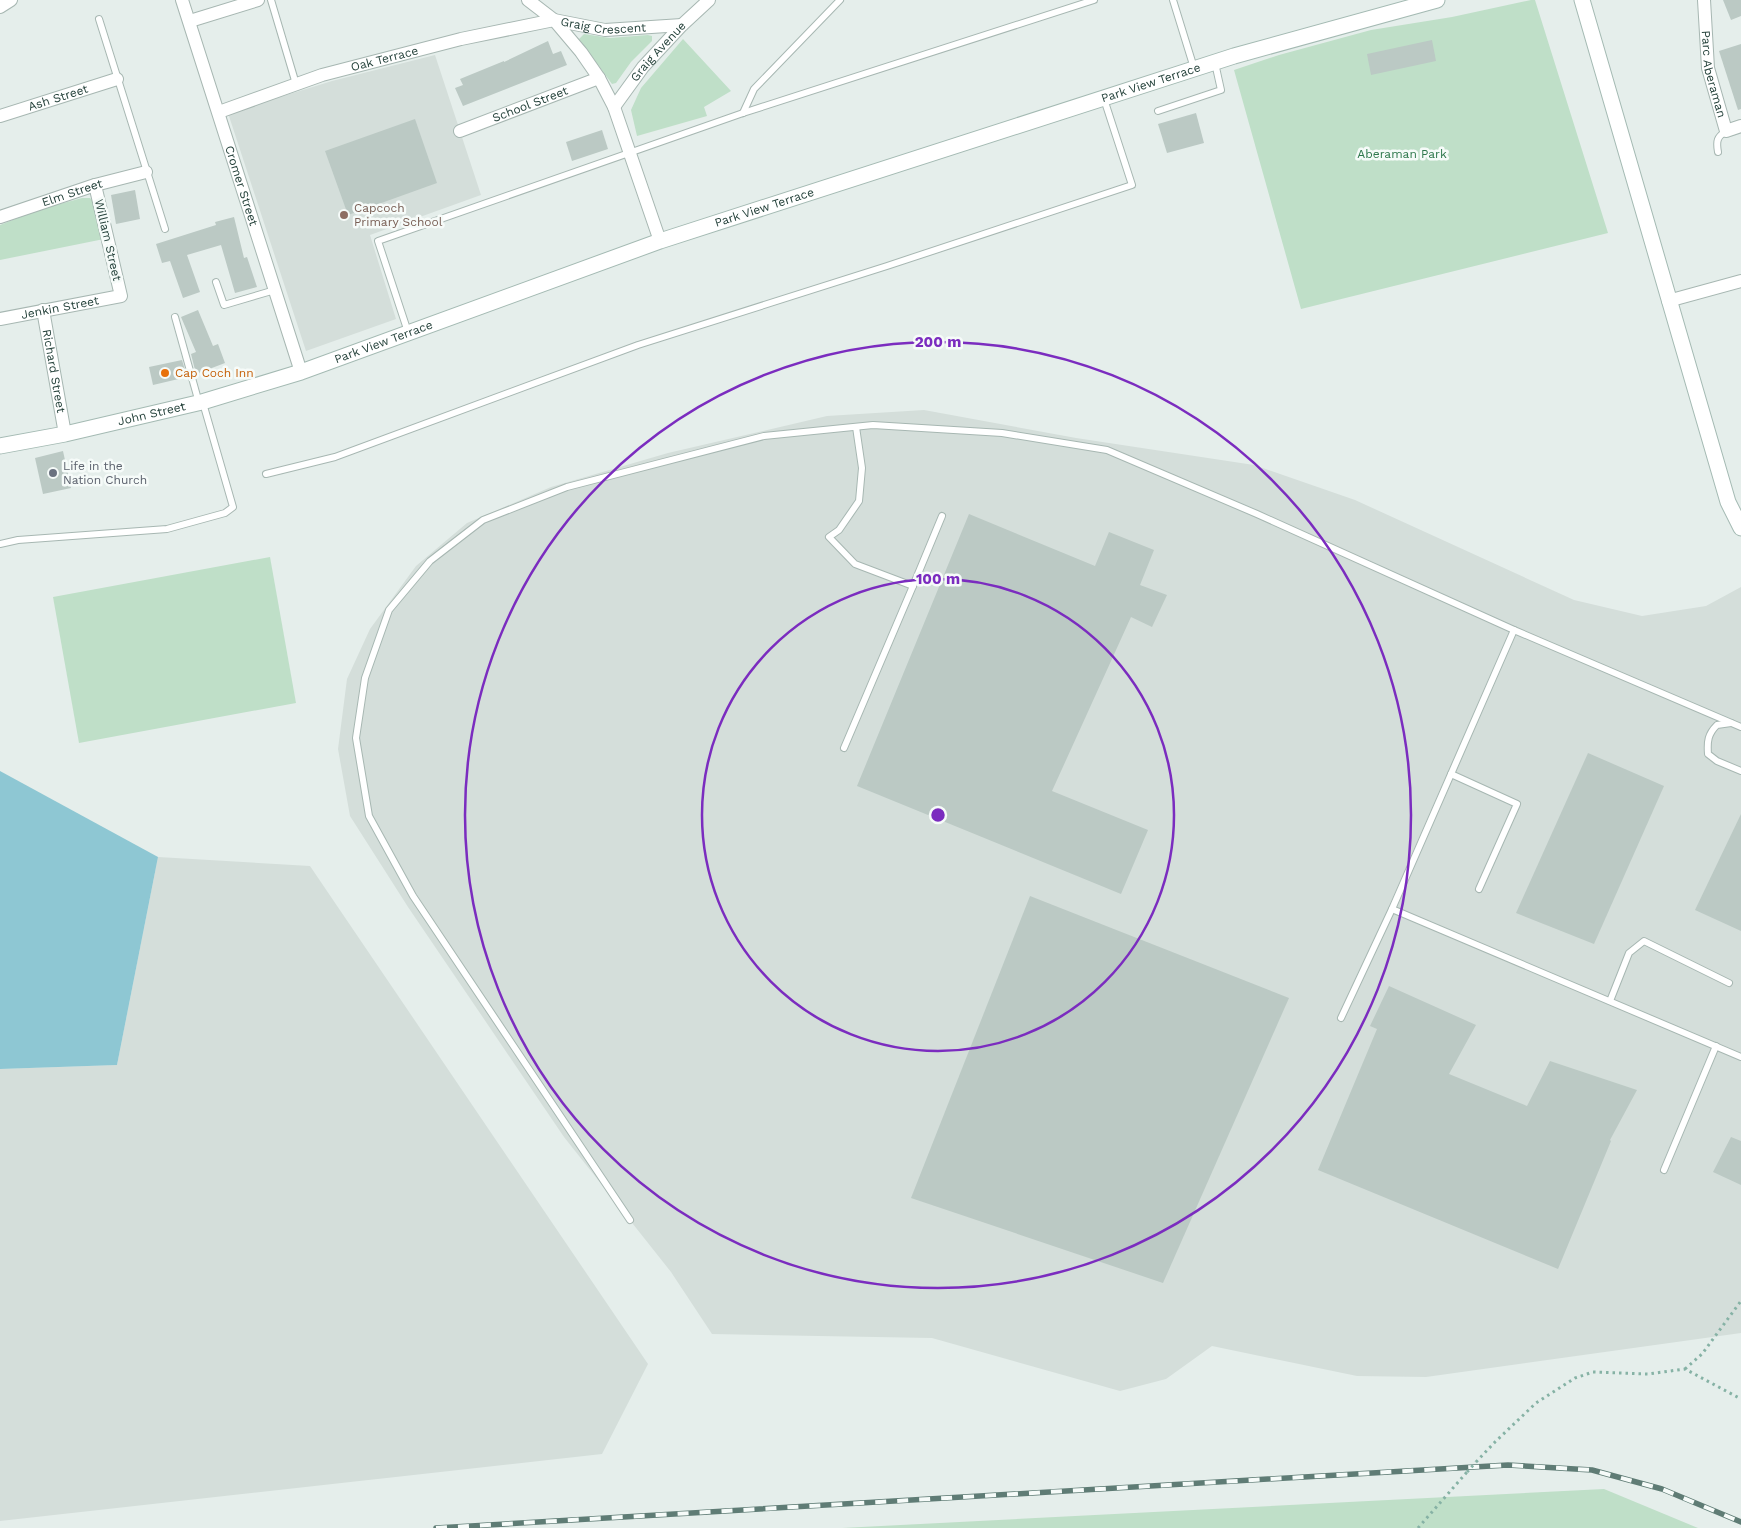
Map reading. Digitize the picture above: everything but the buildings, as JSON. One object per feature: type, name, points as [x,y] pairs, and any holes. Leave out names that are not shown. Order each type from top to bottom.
[{"type":"main road","name":"Park View Terrace","points":[[301,372],[660,241],[1194,68],[1437,0]]},
{"type":"main road","points":[[1582,0],[1728,502],[1741,528]]},
{"type":"main road","name":"John Street","points":[[0,446],[65,434],[201,402],[301,372]]},
{"type":"street","points":[[0,7],[11,0]]},
{"type":"street","name":"Cromer Street","points":[[182,0],[301,372]]},
{"type":"street","points":[[190,22],[258,0]]},
{"type":"street","points":[[528,0],[554,20],[581,52],[599,78],[614,107],[660,241]]},
{"type":"street","name":"Graig Avenue","points":[[614,107],[643,67],[682,25],[709,0]]},
{"type":"street","name":"Parc Aberaman","points":[[1704,0],[1708,68],[1726,131],[1741,126]]},
{"type":"street","name":"Oak Terrace","points":[[219,112],[322,75],[461,39],[554,20]]},
{"type":"street","name":"Graig Crescent","points":[[554,20],[605,30],[682,25]]},
{"type":"street","name":"School Street","points":[[460,131],[599,78]]},
{"type":"street","name":"Ash Street","points":[[0,116],[117,79]]},
{"type":"street","name":"Elm Street","points":[[0,217],[95,184],[146,172]]},
{"type":"street","name":"William Street","points":[[95,184],[121,296]]},
{"type":"street","points":[[1668,301],[1741,281]]},
{"type":"street","name":"Jenkin Street","points":[[0,319],[121,296]]},
{"type":"street","name":"Richard Street","points":[[43,310],[65,434]]},
{"type":"lane","points":[[271,0],[296,84]]},
{"type":"lane","points":[[743,113],[754,89],[840,0]]},
{"type":"lane","points":[[408,333],[378,241],[743,113],[1094,0]]},
{"type":"lane","points":[[1173,0],[1194,68]]},
{"type":"lane","points":[[99,19],[165,229]]},
{"type":"lane","points":[[1158,111],[1221,90],[1214,62]]},
{"type":"lane","points":[[266,474],[335,457],[638,345],[887,266],[1132,185],[1104,98]]},
{"type":"lane","points":[[1718,152],[1716,142],[1718,136],[1726,131]]},
{"type":"lane","points":[[216,282],[224,305],[275,290]]},
{"type":"lane","points":[[0,544],[18,540],[168,529],[225,513],[233,507],[175,318]]},
{"type":"lane","points":[[630,1220],[413,896],[369,816],[356,738],[365,678],[389,610],[430,561],[483,520],[567,487],[764,436],[873,425],[1002,433],[1107,450],[1257,514],[1514,630],[1741,727]]},
{"type":"lane","points":[[856,427],[862,468],[859,501],[839,530],[829,537],[855,564],[913,586]]},
{"type":"lane","points":[[844,748],[942,516]]},
{"type":"lane","points":[[1341,1018],[1392,909],[1514,630]]},
{"type":"lane","points":[[1732,723],[1717,724],[1710,733],[1707,742],[1708,754],[1717,761],[1741,772]]},
{"type":"lane","points":[[1451,774],[1516,804],[1479,889]]},
{"type":"lane","points":[[1392,909],[1741,1056]]},
{"type":"lane","points":[[1610,1001],[1630,953],[1644,940],[1729,983]]},
{"type":"lane","points":[[1664,1170],[1716,1046]]},
{"type":"path","points":[[1418,1528],[1476,1462],[1536,1403],[1575,1378],[1593,1372],[1648,1374],[1685,1369],[1702,1354],[1741,1301]]},
{"type":"path","points":[[1685,1369],[1741,1399]]},
{"type":"shaded area","name":"Capcoch Primary School","points":[[435,55],[481,195],[370,235],[396,319],[306,351],[228,113],[332,81]]},
{"type":"shaded area","points":[[924,410],[1076,438],[1254,465],[1355,500],[1574,600],[1642,616],[1706,606],[1741,587],[1741,1333],[1426,1377],[1357,1376],[1212,1346],[1166,1379],[1120,1391],[932,1338],[712,1334],[671,1272],[564,1137],[408,907],[350,816],[338,749],[347,679],[370,629],[416,566],[467,523],[551,487],[668,453],[827,416]]},
{"type":"shaded area","points":[[158,857],[310,866],[648,1364],[602,1454],[0,1521],[0,1069],[117,1065]]},
{"type":"green space","name":"Aberaman Park","points":[[1535,0],[1608,233],[1301,309],[1234,70],[1279,55],[1371,30],[1452,17]]},
{"type":"green space","points":[[584,34],[610,38],[648,35],[652,36],[652,41],[631,62],[616,83],[612,84],[579,39]]},
{"type":"green space","points":[[683,39],[731,91],[704,107],[707,116],[637,136],[631,110],[641,88]]},
{"type":"green space","points":[[82,198],[90,198],[94,202],[104,239],[0,260],[0,225],[38,210]]},
{"type":"green space","points":[[270,557],[296,703],[79,743],[53,597]]},
{"type":"green space","points":[[1604,1489],[1698,1528],[842,1528]]},
{"type":"water","points":[[0,771],[158,857],[117,1065],[0,1069]]},
{"type":"railway","points":[[436,1528],[1508,1465],[1592,1470],[1662,1489],[1741,1522]]},
{"type":"place","name":"Capcoch Primary School","points":[[344,215]]},
{"type":"place","name":"Cap Coch Inn","points":[[165,373]]},
{"type":"place","name":"Life in the Nation Church","points":[[53,473]]}]
